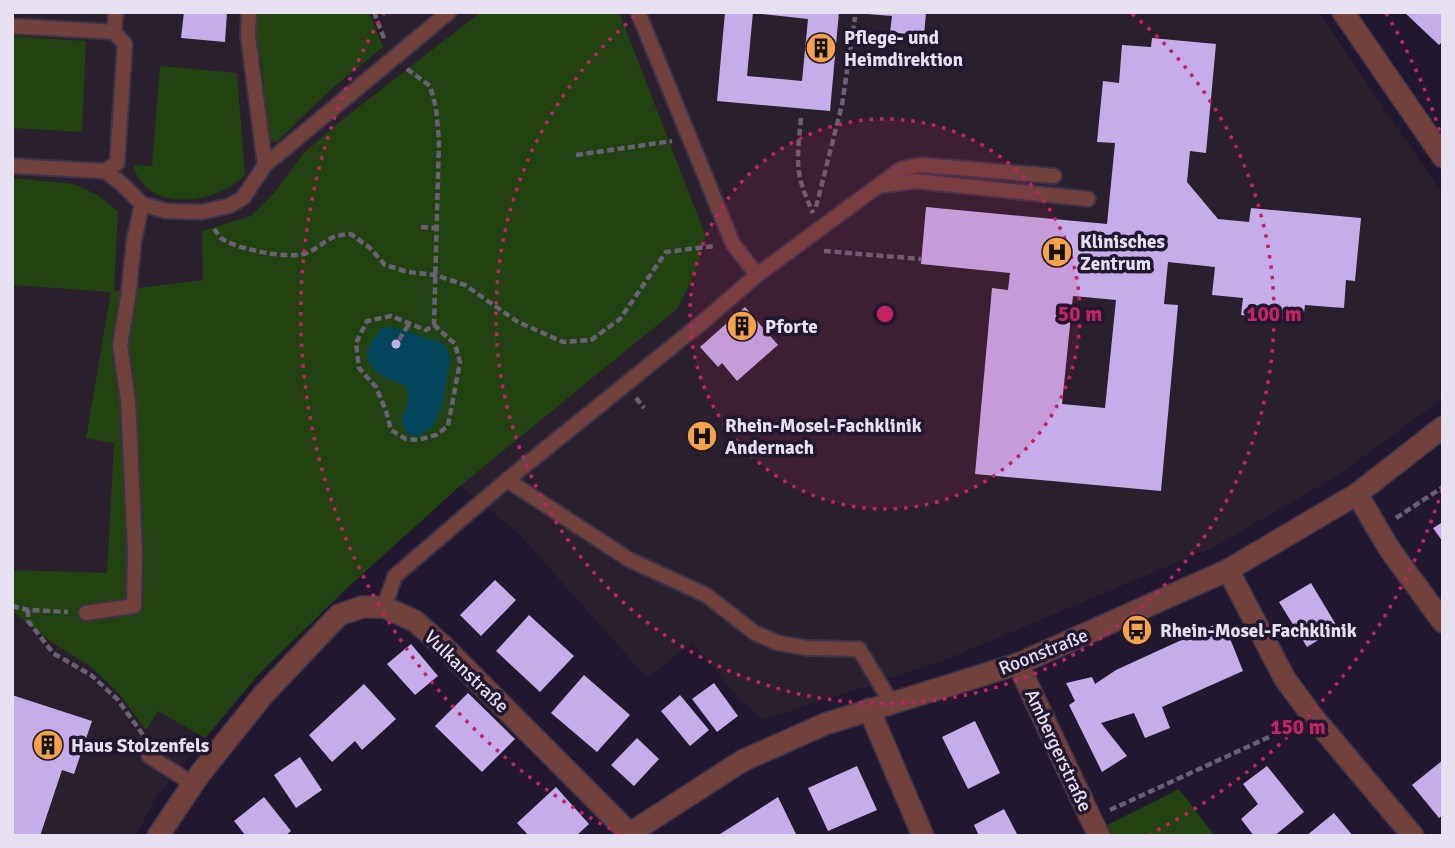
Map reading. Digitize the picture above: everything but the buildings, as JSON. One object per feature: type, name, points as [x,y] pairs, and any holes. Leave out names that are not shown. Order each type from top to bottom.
[{"type":"street","points":[[1343,12],[1443,157]]},
{"type":"street","name":"Roonstraße","points":[[627,834],[742,761],[825,724],[1018,664],[1228,570],[1357,494],[1443,427]]},
{"type":"street","points":[[1357,494],[1390,550],[1443,622]]},
{"type":"street","points":[[1228,570],[1285,679],[1313,718],[1412,836]]},
{"type":"street","points":[[158,836],[193,784],[263,695],[339,615],[362,607],[384,607]]},
{"type":"street","name":"Vulkanstraße","points":[[384,607],[415,621],[442,645],[627,834]]},
{"type":"street","name":"Ambergerstraße","points":[[1018,664],[1095,827]]},
{"type":"street","points":[[869,709],[923,836]]},
{"type":"lane","points":[[114,32],[117,12]]},
{"type":"lane","points":[[249,12],[248,36],[265,165]]},
{"type":"lane","points":[[12,166],[105,171],[142,204],[166,211],[201,212],[229,206],[243,198],[265,165],[449,12]]},
{"type":"lane","points":[[638,12],[733,244],[757,275]]},
{"type":"lane","points":[[12,26],[114,32],[125,44],[117,163],[105,171]]},
{"type":"lane","points":[[384,607],[395,576],[507,480],[757,275],[901,169],[921,165],[1054,176]]},
{"type":"lane","points":[[880,186],[916,181],[1088,199]]},
{"type":"lane","points":[[86,613],[134,606],[135,552],[128,400],[120,345],[142,204]]},
{"type":"lane","points":[[507,480],[630,560],[706,595],[755,633],[778,643],[807,648],[859,649],[891,702]]},
{"type":"lane","points":[[149,756],[193,784]]},
{"type":"path","points":[[374,12],[392,58],[430,86],[436,108],[439,140],[434,326]]},
{"type":"path","points":[[814,215],[842,105],[855,17]]},
{"type":"path","points":[[801,118],[797,166],[800,185],[814,215],[821,251],[921,259]]},
{"type":"path","points":[[576,155],[689,139]]},
{"type":"path","points":[[201,212],[222,239],[278,255],[305,254],[333,235],[351,234],[370,248],[385,265],[408,272],[435,275],[465,285],[518,322],[563,342],[591,340],[620,319],[666,252],[733,244]]},
{"type":"path","points":[[421,228],[435,228]]},
{"type":"path","points":[[391,316],[408,326],[426,330],[434,326],[455,344],[460,362],[448,426],[436,435],[418,440],[406,439],[391,430],[376,387],[359,368],[356,343],[367,321],[391,316]]},
{"type":"path","points":[[399,340],[408,326]]},
{"type":"path","points":[[1378,530],[1443,487]]},
{"type":"path","points":[[12,606],[28,610],[86,613]]},
{"type":"path","points":[[28,610],[28,621],[53,653],[91,675],[118,700],[148,742],[149,756]]},
{"type":"path","points":[[1095,827],[1313,718]]},
{"type":"shaded area","name":"Rhein-Mosel-Fachklinik Andernach","points":[[12,12],[1319,12],[1443,195],[1443,398],[1340,474],[1216,546],[943,661],[763,720],[740,700],[693,643],[647,678],[518,533],[460,486],[346,589],[258,675],[157,796],[135,836],[12,836]]},
{"type":"green space","points":[[257,12],[369,12],[383,47],[329,91],[277,142],[269,141],[262,67],[255,39]]},
{"type":"green space","points":[[481,12],[619,12],[706,237],[692,280],[677,309],[460,486],[346,589],[258,675],[205,738],[158,711],[146,730],[117,691],[90,666],[52,643],[12,611],[12,570],[107,573],[114,443],[86,438],[111,292],[12,285],[12,178],[74,184],[96,194],[118,211],[114,291],[203,280],[202,231],[251,216],[274,193],[303,154],[338,123]]},
{"type":"green space","points":[[12,36],[86,41],[82,132],[12,128]]},
{"type":"green space","points":[[160,66],[237,73],[245,175],[217,193],[183,200],[167,198],[152,191],[141,181],[133,165],[152,166]]},
{"type":"green space","points":[[1179,789],[1215,836],[1112,836],[1105,826]]},
{"type":"water","points":[[393,327],[445,344],[450,358],[442,406],[433,427],[418,436],[407,434],[401,422],[408,399],[404,384],[384,377],[369,362],[369,348],[381,328]]},
{"type":"place","name":"Pflege- und Heimdirektion","points":[[821,48]]},
{"type":"place","name":"Klinisches Zentrum","points":[[1057,252]]},
{"type":"place","name":"Pforte","points":[[742,326]]},
{"type":"place","name":"Rhein-Mosel-Fachklinik Andernach","points":[[702,436]]},
{"type":"place","name":"Rhein-Mosel-Fachklinik","points":[[1137,630]]},
{"type":"place","name":"Haus Stolzenfels","points":[[48,745]]}]
